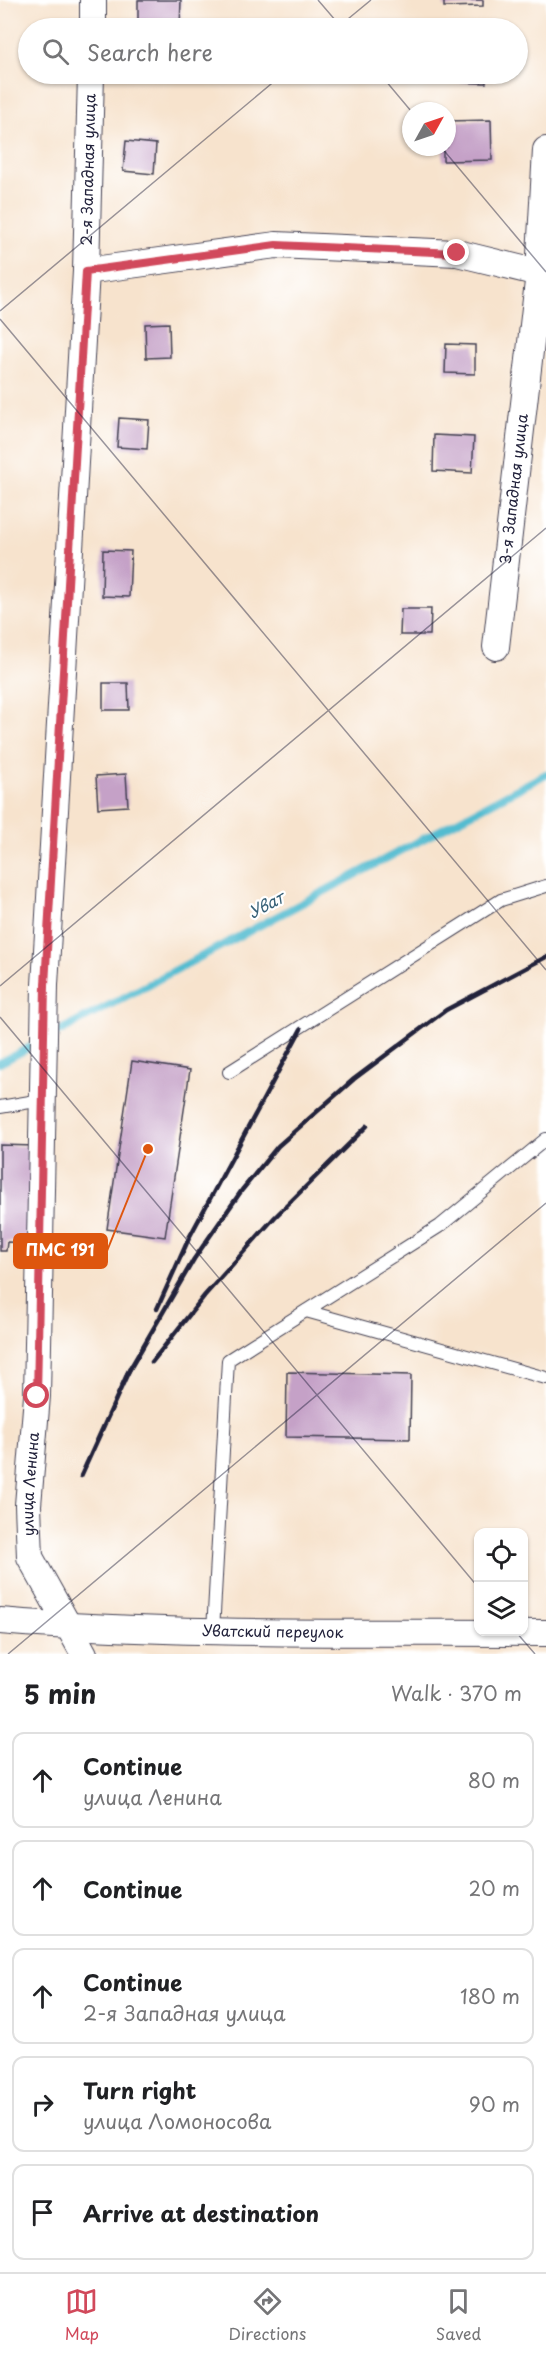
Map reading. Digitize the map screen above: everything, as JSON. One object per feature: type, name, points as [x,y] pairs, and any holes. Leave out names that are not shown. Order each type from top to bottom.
[{"type":"street","points":[[93,0],[93,18]]},
{"type":"street","name":"2-я Западная улица","points":[[45,985],[86,271],[91,84]]},
{"type":"street","name":"3-я Западная улица","points":[[495,647],[542,279],[546,150]]},
{"type":"street","points":[[86,271],[276,245],[457,253],[542,279]]},
{"type":"street","name":"улица Ленина","points":[[45,985],[37,1396],[28,1505],[30,1557],[84,1654]]},
{"type":"street","name":"Уватский переулок","points":[[0,1621],[67,1626],[213,1631],[546,1633]]},
{"type":"lane","points":[[229,1072],[501,900],[546,886]]},
{"type":"lane","points":[[0,1107],[43,1092]]},
{"type":"lane","points":[[213,1631],[228,1360],[440,1226],[546,1139]]},
{"type":"lane","points":[[306,1311],[546,1378]]},
{"type":"building","points":[[138,0],[181,0],[180,18],[138,18]]},
{"type":"building","points":[[444,0],[483,0],[483,6],[444,7]]},
{"type":"building","points":[[491,120],[492,160],[443,161],[443,156],[456,156],[456,121]]},
{"type":"building","points":[[126,141],[156,144],[154,174],[123,171]]},
{"type":"building","points":[[169,323],[170,357],[146,358],[145,324]]},
{"type":"building","points":[[446,344],[475,345],[475,374],[445,373]]},
{"type":"building","points":[[119,418],[149,420],[147,449],[117,447]]},
{"type":"building","points":[[434,435],[474,437],[472,473],[433,471]]},
{"type":"building","points":[[103,550],[131,551],[129,597],[102,596]]},
{"type":"building","points":[[401,609],[431,609],[430,635],[400,635]]},
{"type":"building","points":[[103,683],[128,683],[129,710],[103,710]]},
{"type":"building","points":[[126,774],[128,806],[98,808],[96,776]]},
{"type":"building","points":[[132,1061],[190,1070],[165,1237],[107,1229]]},
{"type":"building","points":[[0,1145],[35,1146],[32,1243],[7,1242],[6,1251],[0,1251]]},
{"type":"building","points":[[287,1372],[411,1375],[410,1439],[286,1437]]},
{"type":"waterway","name":"Уват","points":[[0,1063],[546,774]]},
{"type":"railway","points":[[127,1374],[194,1259],[242,1190],[278,1146],[354,1079],[446,1010],[546,957]]},
{"type":"railway","points":[[157,1309],[190,1236],[301,1029]]},
{"type":"railway","points":[[152,1362],[205,1295],[275,1217],[367,1126]]},
{"type":"railway","points":[[81,1476],[131,1366]]},
{"type":"place","name":"ПМС 191","points":[[148,1149]]},
{"type":"route","points":[[37,1396],[45,985],[86,271],[276,245],[457,253]]}]
